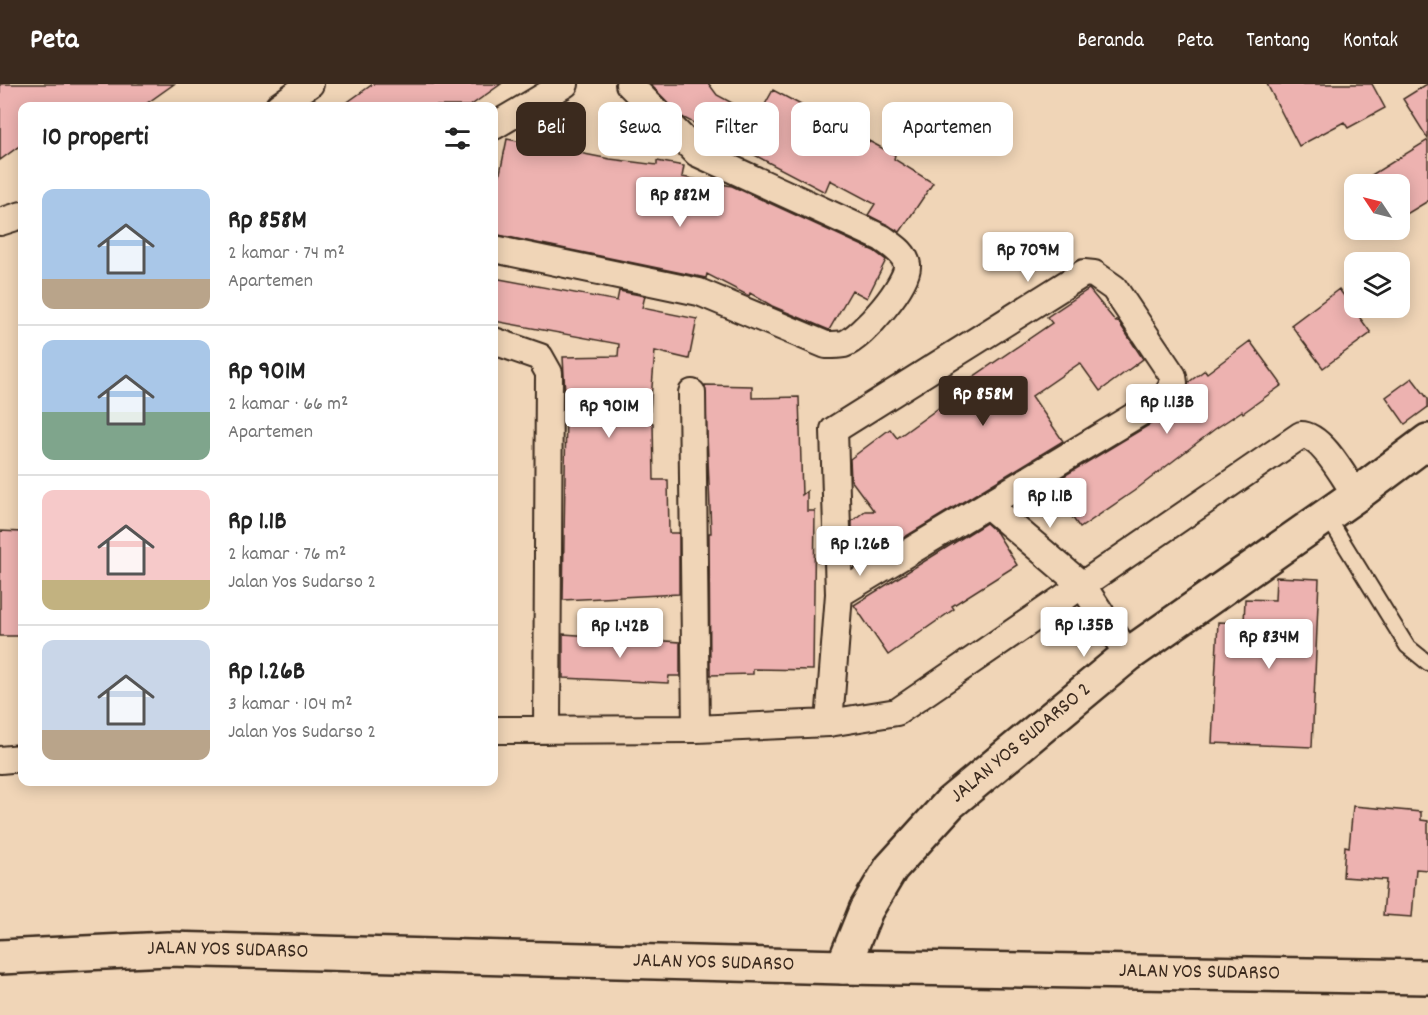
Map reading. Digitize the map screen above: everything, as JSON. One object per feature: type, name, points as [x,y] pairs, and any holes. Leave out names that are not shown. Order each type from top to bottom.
[{"type":"main road","name":"JALAN YOS SUDARSO 2","points":[[843,967],[866,910],[891,868],[913,841],[950,803],[1128,655],[1327,516],[1428,441]]},
{"type":"main road","name":"JALAN YOS SUDARSO","points":[[0,957],[168,949],[843,967],[1428,977]]},
{"type":"street","points":[[285,102],[310,84]]},
{"type":"street","points":[[498,124],[565,84]]},
{"type":"street","points":[[498,250],[699,292],[826,345],[844,344],[858,336],[877,317],[902,282],[908,268],[905,258],[898,250],[882,238],[697,153],[629,84]]},
{"type":"street","points":[[0,222],[18,216]]},
{"type":"street","points":[[829,723],[839,594],[834,430],[1084,273],[1095,274],[1114,288],[1173,376],[1172,390],[1156,405],[839,594]]},
{"type":"street","points":[[498,342],[540,357],[549,373],[547,730]]},
{"type":"street","points":[[693,393],[696,729]]},
{"type":"street","points":[[498,730],[696,729],[829,723],[897,712],[1301,435],[1307,435],[1320,444],[1356,495]]},
{"type":"street","points":[[989,506],[1083,586],[1128,655]]},
{"type":"street","points":[[0,760],[18,758]]},
{"type":"lane","points":[[1327,516],[1407,646],[1428,663]]},
{"type":"building","points":[[0,84],[174,84],[149,102],[18,102],[18,147],[0,160]]},
{"type":"building","points":[[373,84],[501,84],[476,102],[348,102]]},
{"type":"building","points":[[650,84],[709,84],[717,95],[730,102],[694,102],[694,123],[682,117],[682,102],[667,102]]},
{"type":"building","points":[[1267,84],[1372,84],[1385,108],[1348,128],[1344,122],[1299,146]]},
{"type":"building","points":[[1428,84],[1428,139],[1403,99]]},
{"type":"building","points":[[773,90],[796,102],[791,102],[791,156],[870,156],[870,142],[882,148],[882,156],[895,156],[894,159],[933,183],[900,232],[868,215],[875,204],[830,180],[825,192],[756,156],[779,156],[779,102],[766,102]]},
{"type":"building","points":[[507,139],[516,141],[516,156],[586,154],[657,165],[657,161],[684,166],[682,177],[732,186],[874,251],[886,260],[867,298],[852,290],[829,330],[772,306],[750,293],[749,296],[707,274],[706,278],[498,235],[498,183]]},
{"type":"building","points":[[1428,140],[1428,201],[1410,212],[1410,174],[1373,174]]},
{"type":"building","points":[[498,279],[617,301],[619,291],[645,296],[642,308],[697,319],[689,359],[655,351],[649,423],[653,423],[654,480],[668,480],[669,533],[679,533],[679,594],[563,600],[566,411],[563,357],[618,356],[619,344],[498,322]]},
{"type":"building","points":[[1089,289],[1116,322],[1118,321],[1143,359],[1100,391],[1080,363],[1032,396],[1063,441],[867,560],[852,541],[852,521],[865,511],[874,511],[851,480],[850,459],[890,429],[897,438],[976,381],[973,377],[1052,323],[1047,317]]},
{"type":"building","points":[[1339,289],[1344,296],[1344,318],[1360,318],[1371,333],[1323,368],[1291,325]]},
{"type":"building","points":[[1250,341],[1282,385],[1243,413],[1242,411],[1215,429],[1134,491],[1080,528],[1049,485],[1174,410],[1187,390],[1189,382],[1205,370],[1207,373]]},
{"type":"building","points":[[1412,378],[1428,399],[1428,407],[1405,424],[1386,397]]},
{"type":"building","points":[[705,385],[752,386],[752,398],[799,397],[802,495],[807,491],[807,511],[815,511],[813,670],[753,669],[753,674],[710,675],[709,533],[711,533]]},
{"type":"building","points":[[986,523],[997,533],[1017,565],[952,606],[954,609],[888,655],[854,605]]},
{"type":"building","points":[[0,531],[18,532],[18,636],[0,636]]},
{"type":"building","points":[[1276,577],[1319,579],[1312,747],[1212,743],[1218,622],[1244,623],[1245,599],[1275,600]]},
{"type":"building","points":[[563,634],[680,642],[680,676],[669,676],[668,683],[563,678]]},
{"type":"building","points":[[1353,806],[1421,812],[1421,820],[1428,821],[1428,870],[1416,869],[1412,917],[1383,915],[1386,880],[1343,877],[1345,846],[1349,847]]}]
